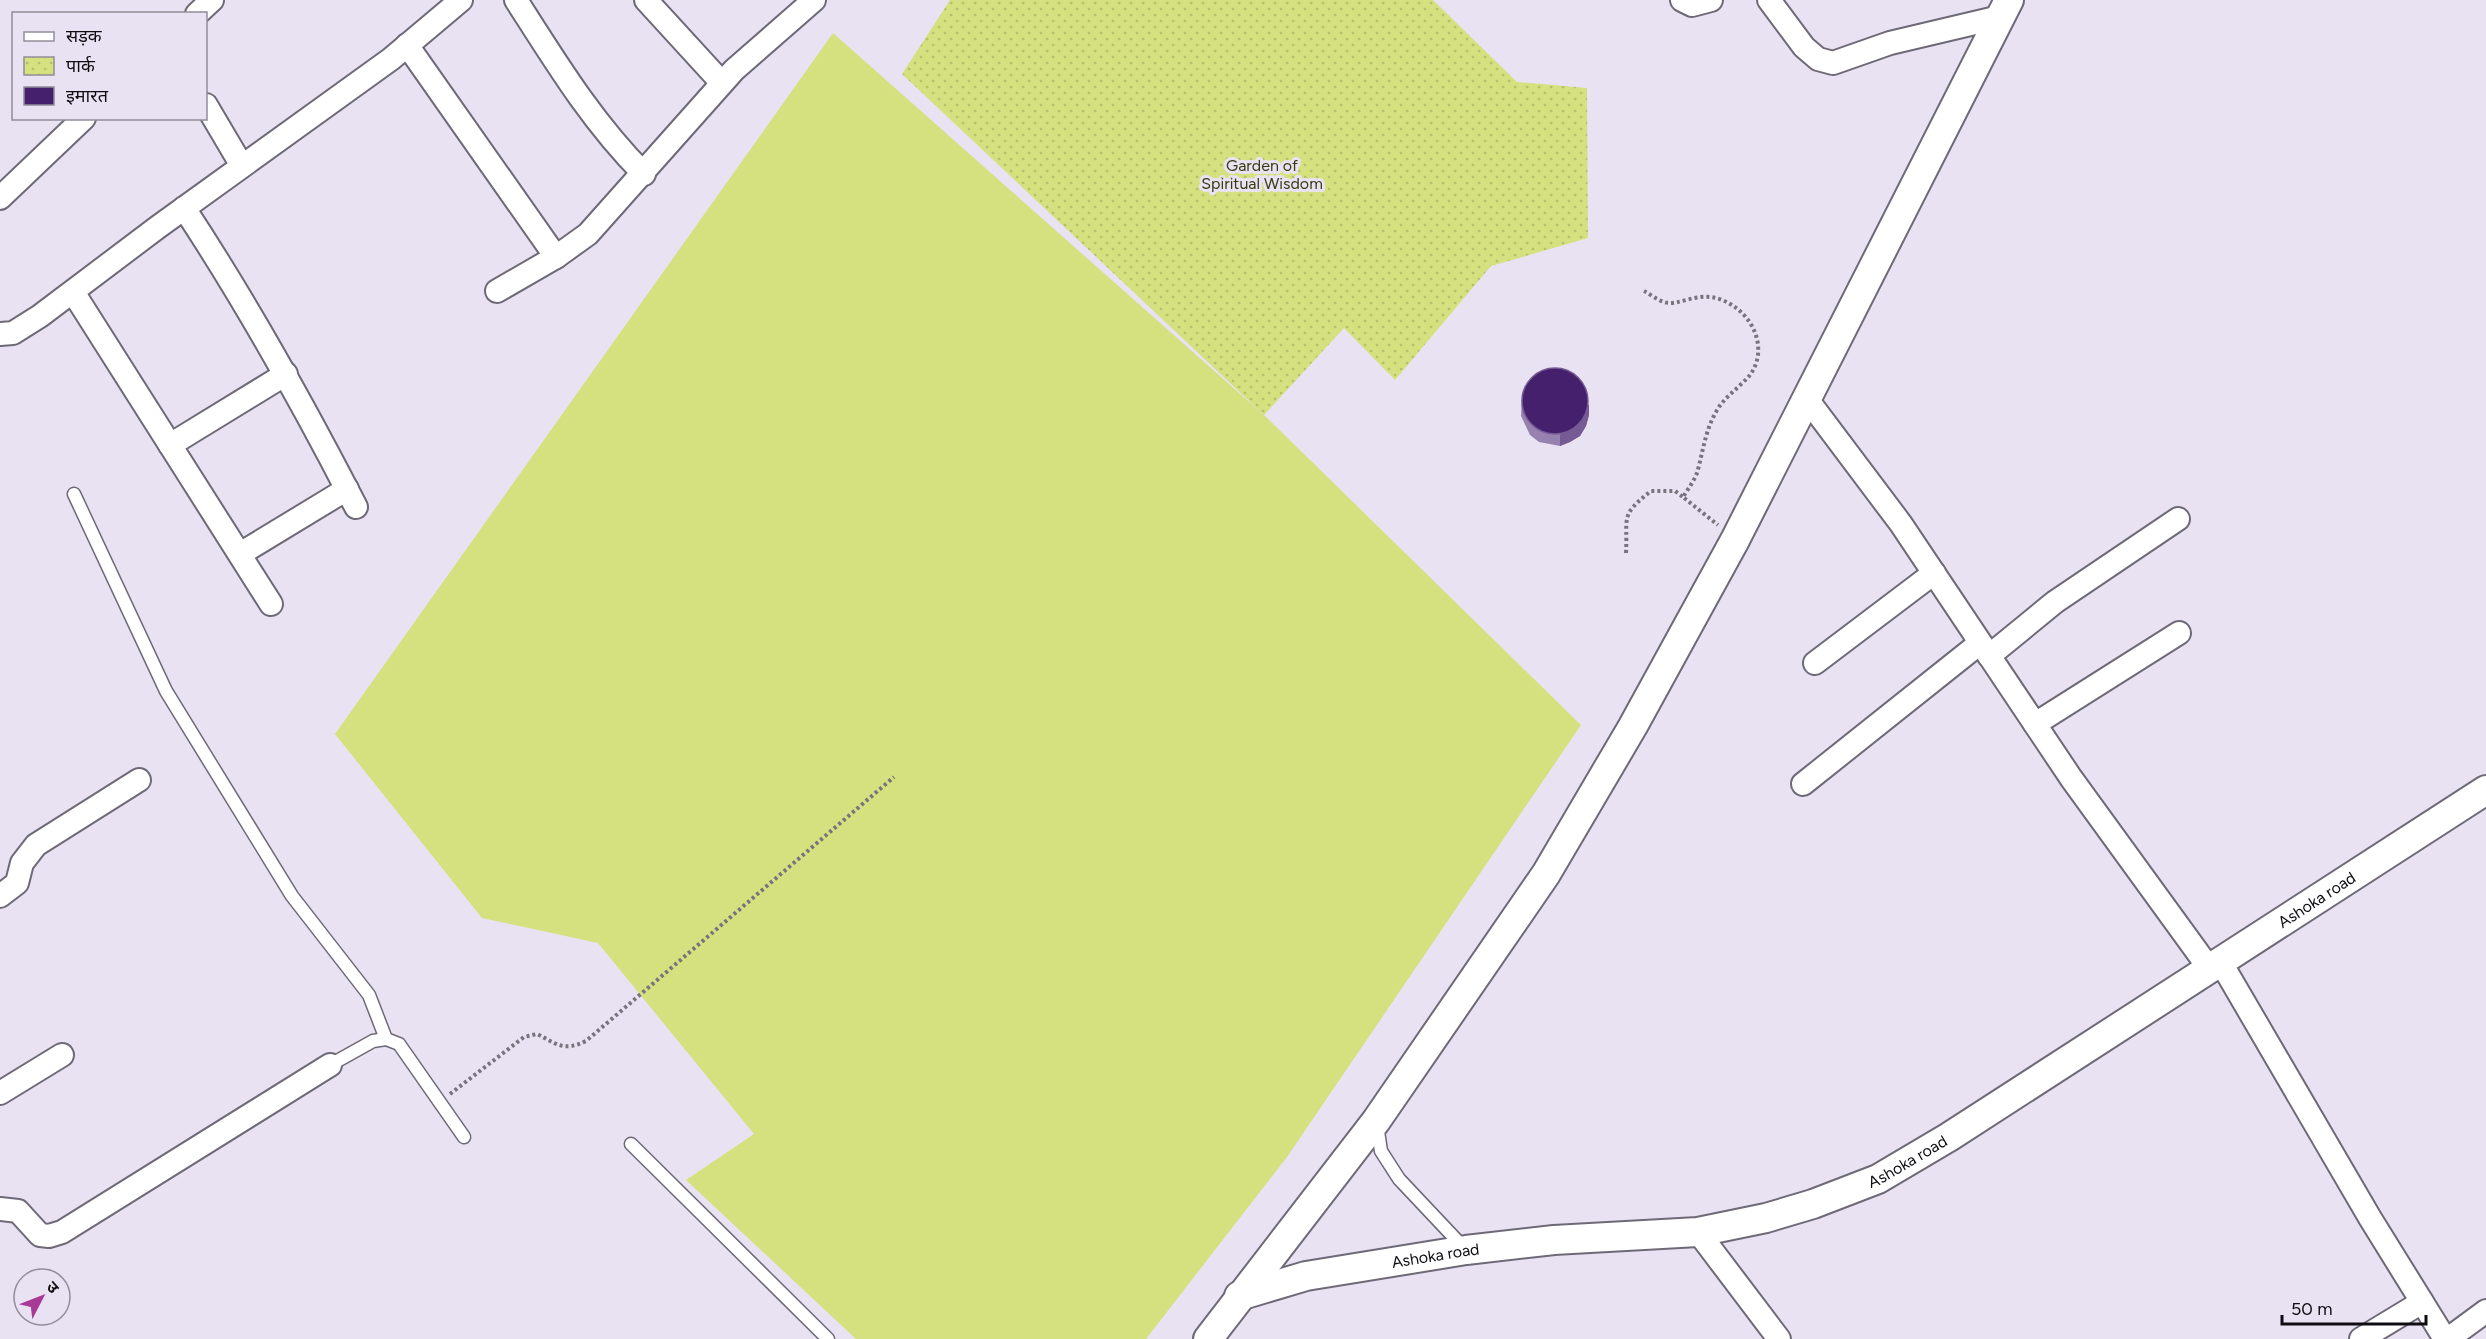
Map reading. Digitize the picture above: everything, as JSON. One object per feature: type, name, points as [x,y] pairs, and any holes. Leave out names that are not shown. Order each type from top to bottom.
[{"type":"street","points":[[199,12],[212,0]]},
{"type":"street","points":[[0,334],[13,333],[23,328],[73,292],[407,45],[460,0]]},
{"type":"street","points":[[516,0],[590,112],[620,150],[644,174]]},
{"type":"street","points":[[646,0],[722,83]]},
{"type":"street","points":[[496,291],[556,257],[588,234],[644,174],[734,70],[812,0]]},
{"type":"street","points":[[1682,0],[1692,5],[1711,0]]},
{"type":"street","points":[[1769,0],[1804,47],[1818,59],[1833,63],[1890,43],[2005,9]]},
{"type":"street","points":[[1208,1339],[1376,1120],[1546,874],[1633,726],[1735,540],[2005,9]]},
{"type":"street","points":[[407,45],[556,257]]},
{"type":"street","points":[[207,107],[242,166]]},
{"type":"street","points":[[0,198],[82,120]]},
{"type":"street","points":[[184,208],[229,276],[286,374],[351,498],[240,554]]},
{"type":"street","points":[[73,292],[271,604]]},
{"type":"street","points":[[170,445],[286,374]]},
{"type":"street","points":[[1807,399],[1859,466],[1934,573],[2071,778],[2215,965],[2446,1339],[2486,1311]]},
{"type":"street","points":[[1803,783],[1985,650],[2178,519]]},
{"type":"street","points":[[1815,663],[1934,573]]},
{"type":"street","points":[[2035,724],[2179,633]]},
{"type":"street","points":[[0,896],[17,883],[26,856],[36,845],[139,780]]},
{"type":"street","name":"Ashoka road","points":[[1239,1296],[1306,1276],[1466,1250],[1554,1240],[1698,1232],[1766,1218],[1813,1204],[1878,1179],[1949,1137],[2486,790]]},
{"type":"street","points":[[0,1093],[62,1055]]},
{"type":"street","points":[[0,1209],[18,1211],[40,1235],[49,1236],[62,1232],[330,1065]]},
{"type":"street","points":[[1698,1232],[1779,1339]]},
{"type":"street","points":[[2361,1339],[2422,1302]]},
{"type":"lane","points":[[74,494],[166,691],[292,896],[369,995],[386,1039]]},
{"type":"lane","points":[[330,1065],[373,1041],[386,1039],[399,1044],[464,1137]]},
{"type":"lane","points":[[1376,1120],[1381,1151],[1399,1179],[1466,1250]]},
{"type":"lane","points":[[632,1144],[828,1339]]},
{"type":"path","points":[[1644,291],[1664,302],[1673,303],[1700,296],[1723,300],[1751,322],[1756,333],[1759,349],[1756,362],[1751,373],[1717,410],[1703,442],[1696,475],[1683,497]]},
{"type":"path","points":[[1626,554],[1626,523],[1629,509],[1651,491],[1675,491],[1735,540]]},
{"type":"path","points":[[440,1102],[524,1037],[537,1034],[561,1047],[574,1046],[586,1041],[894,777]]},
{"type":"green space","name":"Garden of Spiritual Wisdom","points":[[950,0],[1433,0],[1517,82],[1587,88],[1588,238],[1491,266],[1395,380],[1344,328],[1264,415],[902,74]]},
{"type":"green space","points":[[833,33],[1264,415],[1581,725],[1287,1157],[1146,1339],[856,1339],[686,1180],[754,1134],[598,943],[482,918],[335,734]]},
{"type":"building","points":[[1548,368],[1562,368],[1574,373],[1583,382],[1588,401],[1586,414],[1579,425],[1562,434],[1548,434],[1536,429],[1527,420],[1522,408],[1522,394],[1527,382],[1536,373]]}]
